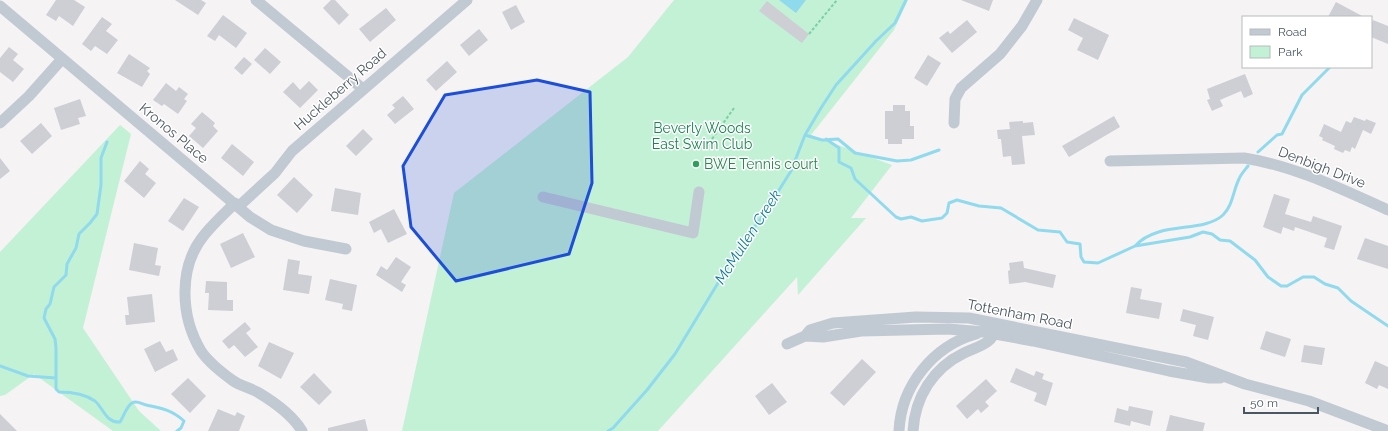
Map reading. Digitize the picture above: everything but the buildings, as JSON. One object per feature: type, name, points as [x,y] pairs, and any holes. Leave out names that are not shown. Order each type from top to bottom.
[{"type":"street","points":[[256,0],[363,89]]},
{"type":"street","name":"Huckleberry Road","points":[[302,431],[284,411],[259,393],[234,381],[213,365],[201,351],[190,325],[184,287],[192,256],[204,234],[275,173],[292,151],[467,0]]},
{"type":"street","points":[[954,123],[955,99],[962,88],[1000,54],[1022,26],[1037,0]]},
{"type":"street","name":"Kronos Place","points":[[0,6],[236,205],[271,230],[304,241],[346,249]]},
{"type":"street","points":[[0,123],[29,96],[62,59]]},
{"type":"street","name":"Denbigh Drive","points":[[1110,162],[1244,158],[1266,162],[1293,170],[1388,210]]},
{"type":"street","points":[[543,197],[693,233],[699,192]]},
{"type":"street","name":"Tottenham Road","points":[[787,344],[805,336],[810,330],[833,323],[916,317],[969,318],[991,328],[1169,371],[1209,378],[1229,378],[1245,384],[1309,401],[1388,431]]},
{"type":"street","points":[[899,431],[899,423],[909,390],[927,364],[948,346],[963,338],[991,328],[989,342],[963,353],[940,370],[922,391],[914,421],[913,431]]},
{"type":"path","points":[[809,34],[837,0]]},
{"type":"path","points":[[712,139],[734,108]]},
{"type":"highlighted area","points":[[537,80],[590,92],[592,183],[569,254],[456,281],[411,227],[403,166],[445,95]]},
{"type":"green space","name":"Beverly Woods East Swim Club","points":[[674,0],[908,0],[894,30],[811,135],[892,165],[851,218],[866,218],[798,295],[797,277],[658,431],[402,431],[454,193],[628,57]]},
{"type":"green space","points":[[120,125],[131,134],[83,328],[139,411],[161,431],[113,431],[34,374],[5,395],[0,396],[0,252]]},
{"type":"water","points":[[779,0],[806,0],[796,13]]},
{"type":"waterway","name":"McMullen Creek","points":[[608,431],[613,428],[647,390],[675,354],[741,245],[762,217],[791,171],[805,135],[836,85],[876,41],[895,23],[906,0]]},
{"type":"waterway","points":[[1258,152],[1277,135],[1282,134],[1302,95],[1329,68]]},
{"type":"waterway","points":[[805,135],[822,140],[838,139],[855,153],[897,161],[911,160],[939,150]]},
{"type":"waterway","points":[[826,139],[839,148],[839,162],[851,168],[855,179],[896,217],[901,219],[911,217],[922,221],[942,218],[947,213],[949,203],[957,200],[979,206],[1001,208],[1038,230],[1060,232],[1067,242],[1080,244],[1081,257],[1084,262],[1098,263],[1135,246],[1190,237],[1203,232],[1212,234],[1220,240],[1230,241],[1255,260],[1268,277],[1281,286],[1287,286],[1303,277],[1314,277],[1325,284],[1338,288],[1351,301],[1388,326]]},
{"type":"waterway","points":[[107,142],[101,158],[101,185],[97,214],[79,234],[76,248],[67,264],[66,275],[54,287],[50,304],[46,309],[44,318],[55,339],[56,389],[59,392],[77,394],[95,401],[108,418],[115,422],[120,422],[128,407],[134,402],[166,410],[175,414],[184,421],[181,428],[177,431]]},
{"type":"waterway","points":[[1135,246],[1145,238],[1156,233],[1204,224],[1214,221],[1223,215],[1229,207],[1240,177],[1248,166]]},
{"type":"waterway","points":[[0,366],[28,376],[56,378]]},
{"type":"place","name":"BWE Tennis court","points":[[696,164]]}]
